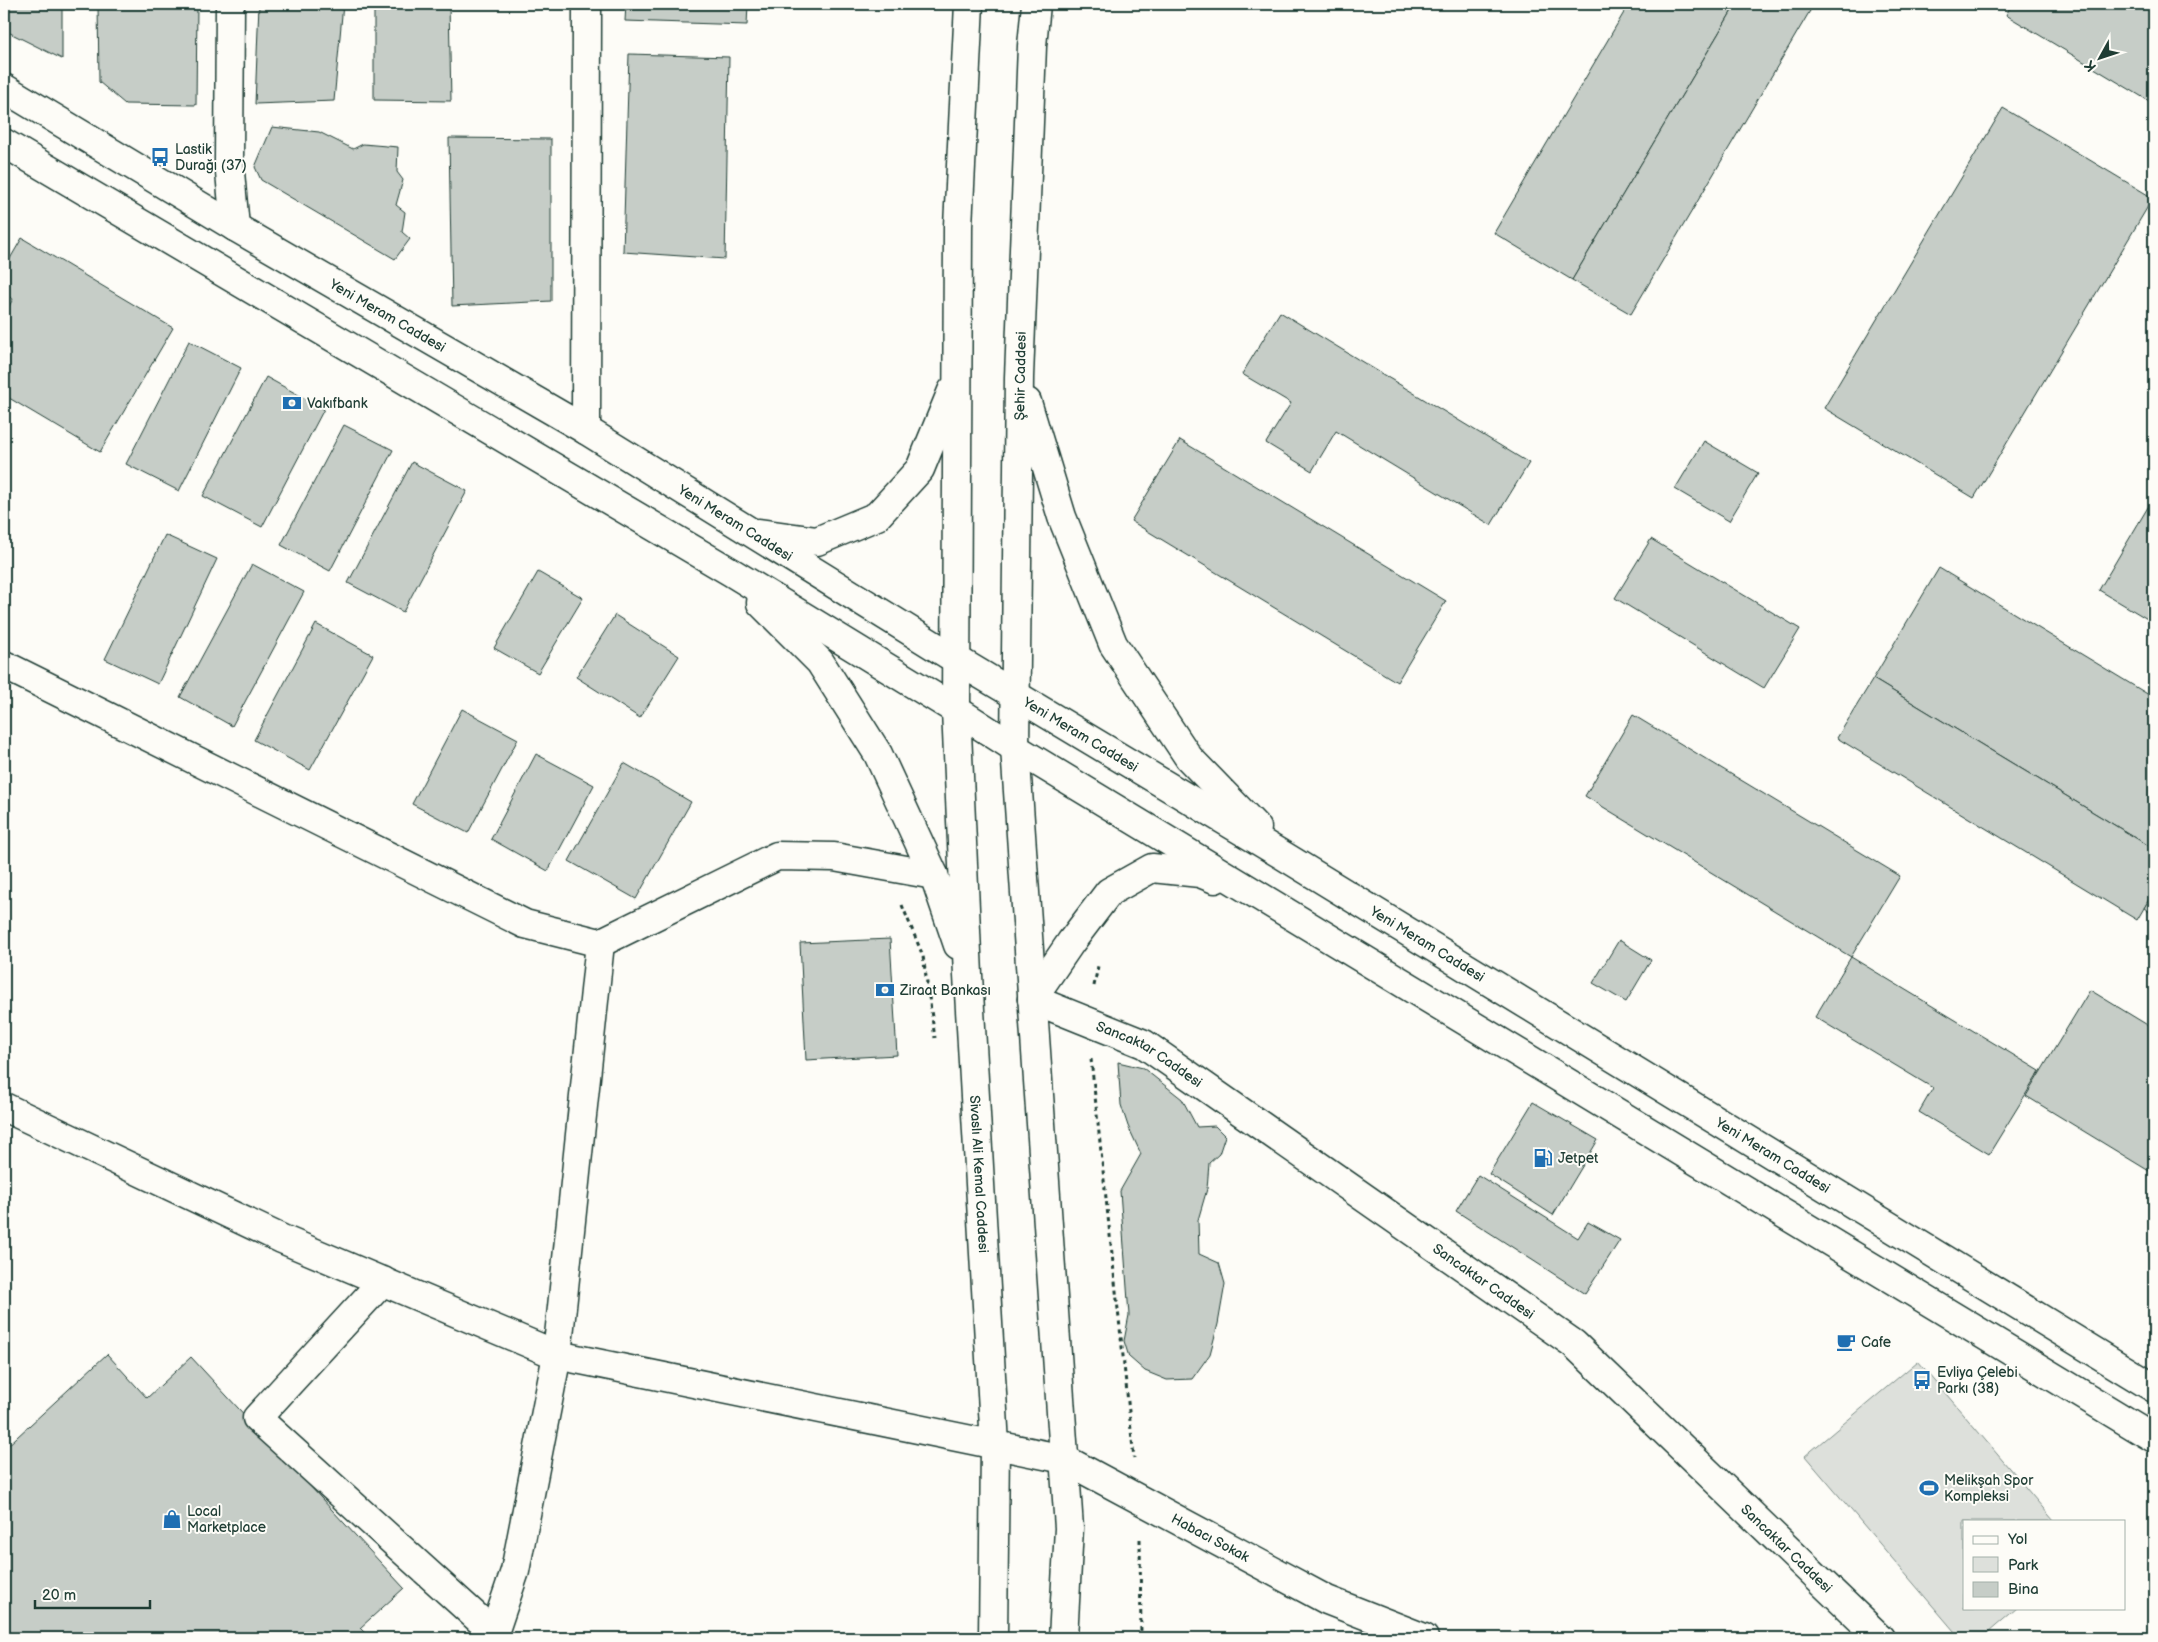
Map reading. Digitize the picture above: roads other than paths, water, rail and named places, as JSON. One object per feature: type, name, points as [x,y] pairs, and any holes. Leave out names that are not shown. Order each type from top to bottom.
[{"type":"main road","points":[[230,4],[229,161],[235,227]]},
{"type":"main road","points":[[586,430],[587,4]]},
{"type":"main road","points":[[956,710],[958,226],[969,4]]},
{"type":"main road","name":"Şehir Caddesi","points":[[1015,748],[1019,377],[1032,46],[1036,4]]},
{"type":"main road","name":"Yeni Meram Caddesi","points":[[4,88],[235,227],[586,430],[957,660],[1284,856],[2154,1388]]},
{"type":"main road","points":[[4,144],[731,572],[1256,895],[2154,1438]]},
{"type":"main road","points":[[1019,377],[1062,517],[1113,644],[1189,758],[1284,856]]},
{"type":"main road","points":[[748,531],[817,541],[877,516],[920,469],[958,378]]},
{"type":"main road","points":[[731,572],[820,662],[878,754],[934,875],[968,975]]},
{"type":"main road","points":[[4,664],[525,924],[600,943],[777,856],[834,857],[934,875]]},
{"type":"main road","name":"Sivaslı Ali Kemal Caddesi","points":[[956,710],[968,975],[996,1446],[992,1638]]},
{"type":"main road","points":[[1015,748],[1069,1528],[1063,1638]]},
{"type":"main road","points":[[1032,999],[1070,942],[1110,892],[1152,868],[1200,873],[1256,895]]},
{"type":"main road","points":[[383,1281],[257,1418],[491,1635],[515,1570],[557,1355],[600,943]]},
{"type":"main road","name":"Sancaktar Caddesi","points":[[1032,999],[1144,1044],[1574,1344],[1880,1638]]},
{"type":"main road","name":"Habacı Sokak","points":[[4,1107],[282,1239],[557,1355],[1064,1459],[1327,1600],[1424,1638]]},
{"type":"place","name":"Lastik Durağı (37)","points":[[160,157]]},
{"type":"place","name":"Vakıfbank","points":[[292,403]]},
{"type":"place","name":"Ziraat Bankası","points":[[885,990]]},
{"type":"place","name":"Jetpet","points":[[1543,1158]]},
{"type":"place","name":"Cafe","points":[[1846,1342]]},
{"type":"place","name":"Evliya Çelebi Parkı (38)","points":[[1922,1380]]},
{"type":"place","name":"Melikşah Spor Kompleksi","points":[[1929,1488]]},
{"type":"place","name":"Local Marketplace","points":[[172,1519]]}]
